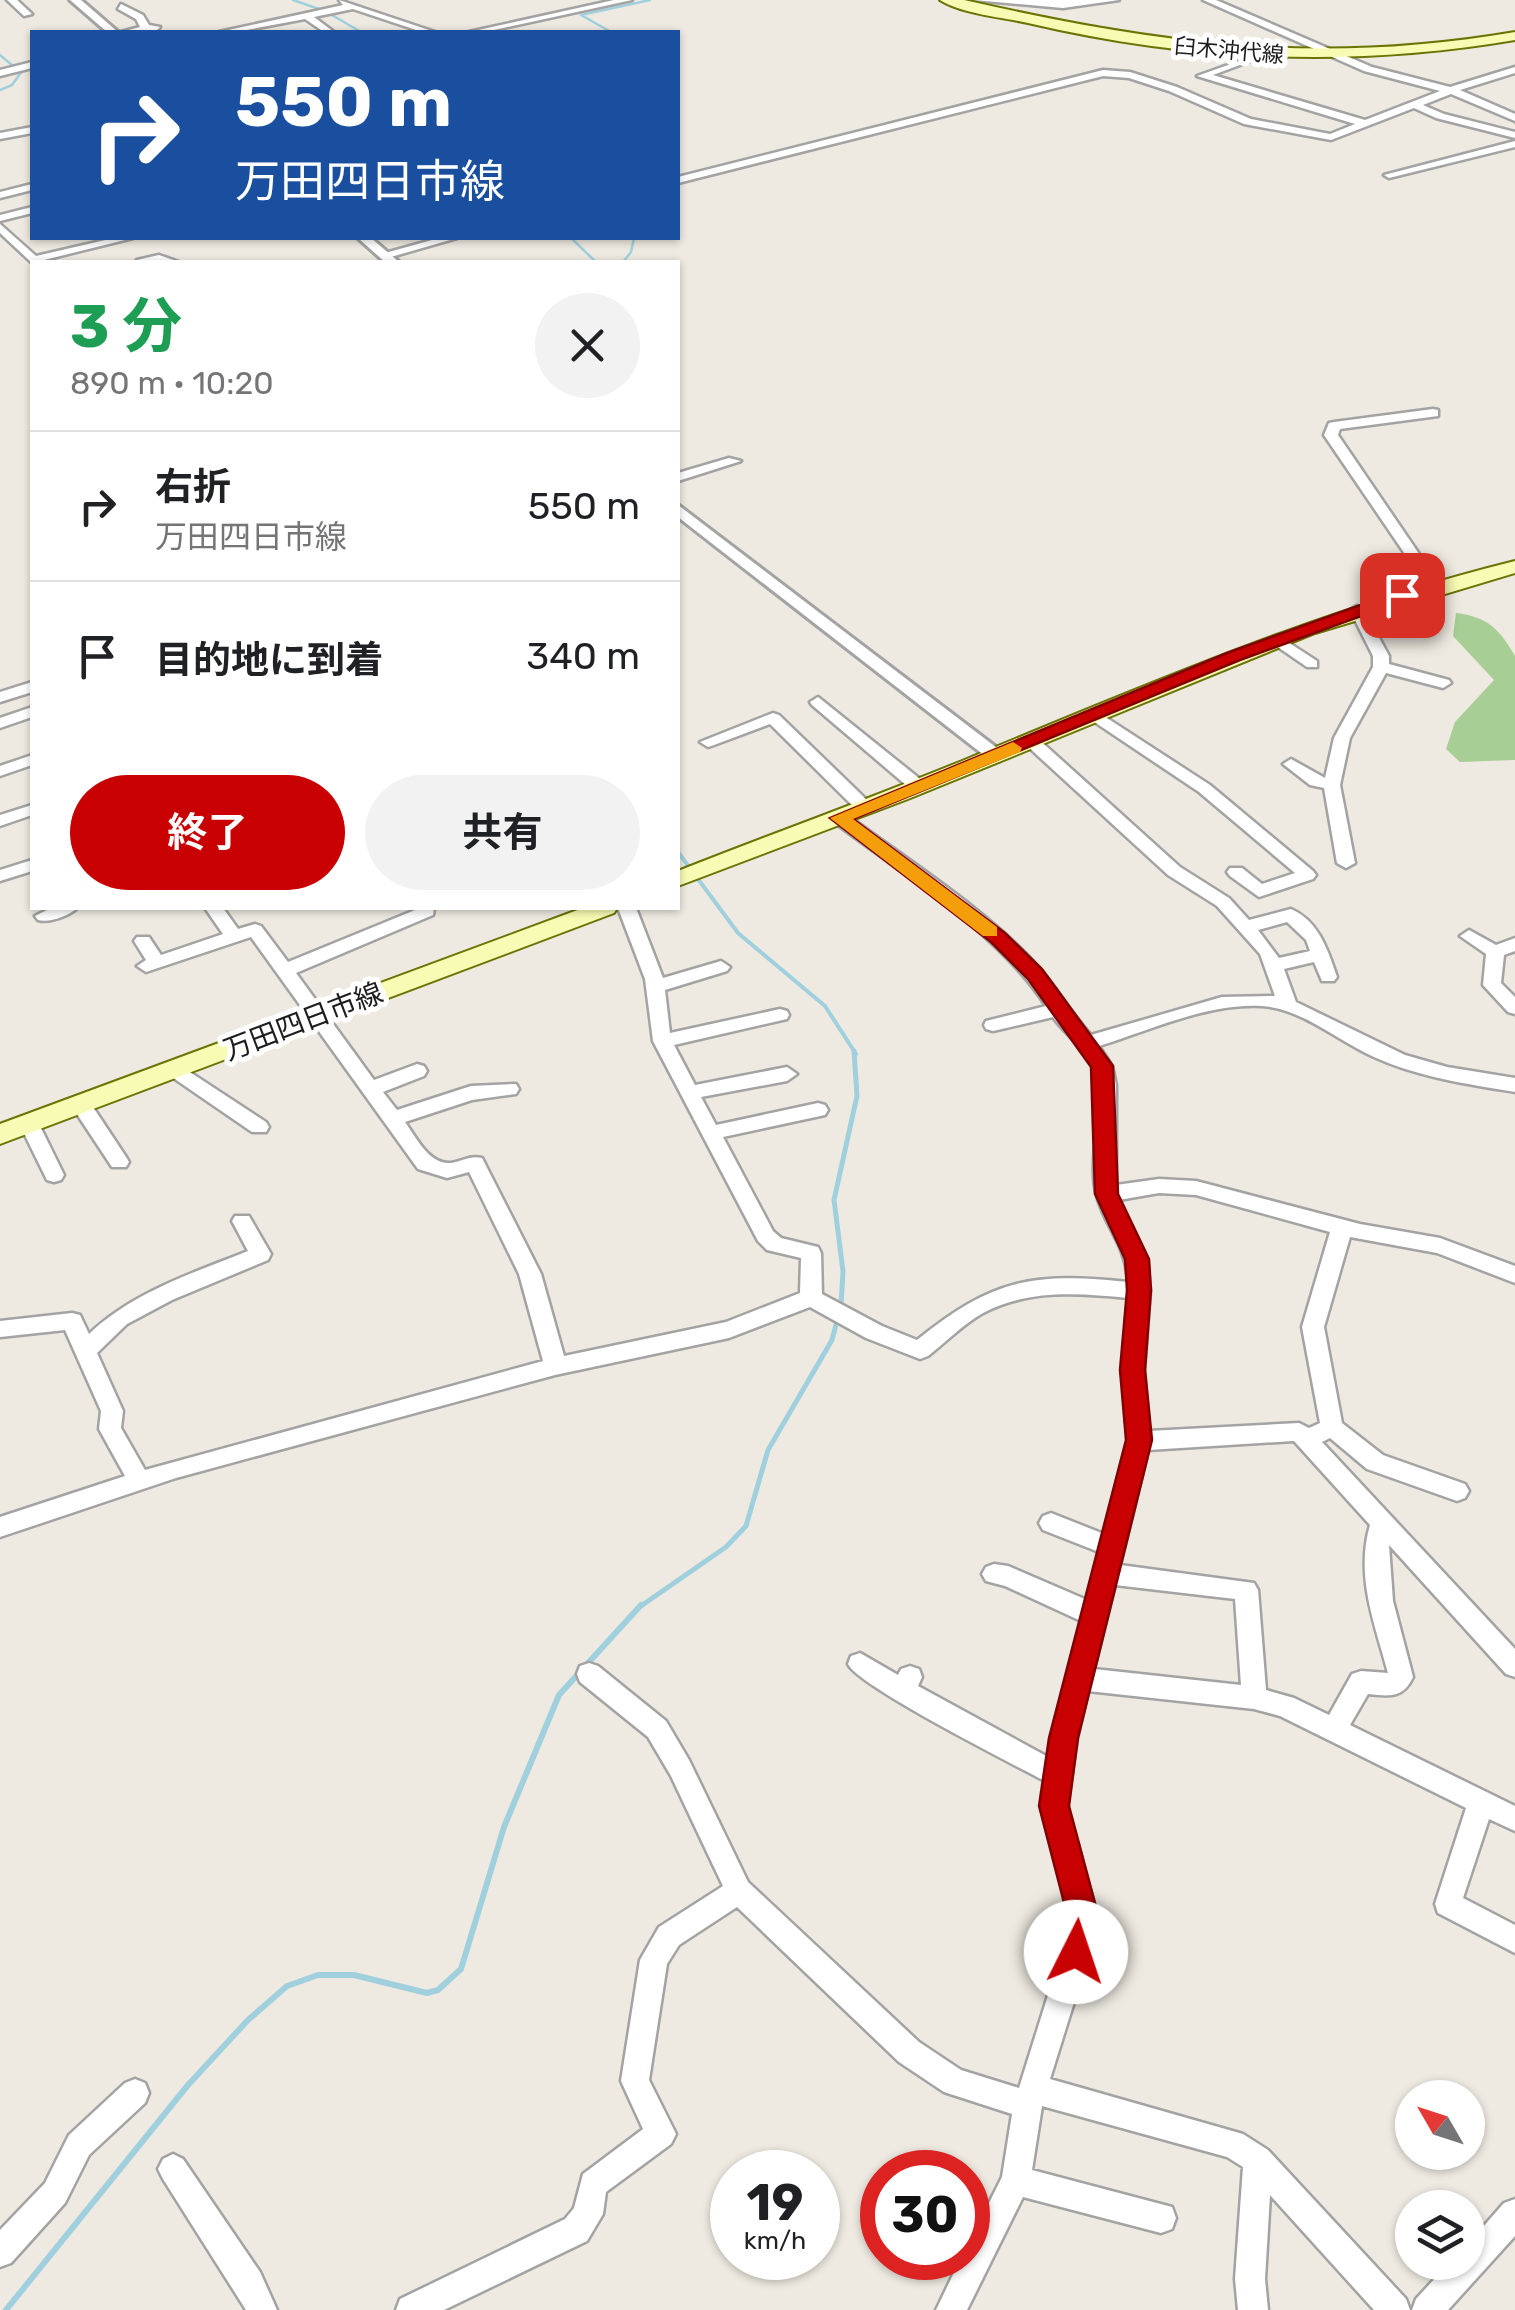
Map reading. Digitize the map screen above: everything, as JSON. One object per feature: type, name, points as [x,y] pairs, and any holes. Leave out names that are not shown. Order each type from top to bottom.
[{"type":"main road","name":"臼木沖代線","points":[[946,0],[1153,43],[1252,53],[1336,55],[1430,49],[1515,36]]},
{"type":"main road","points":[[681,873],[840,818],[1357,610],[1438,584],[1515,567]]},
{"type":"main road","name":"万田四日市線","points":[[0,1134],[600,910]]},
{"type":"street","points":[[12,0],[26,14]]},
{"type":"street","points":[[76,0],[111,30]]},
{"type":"street","points":[[338,0],[424,30]]},
{"type":"street","points":[[484,30],[627,0]]},
{"type":"street","points":[[979,0],[1063,5],[1114,0]]},
{"type":"street","points":[[1208,0],[1376,72],[1453,91],[1515,118]]},
{"type":"street","points":[[234,30],[354,6]]},
{"type":"street","points":[[121,7],[140,17],[148,30]]},
{"type":"street","points":[[308,16],[327,30]]},
{"type":"street","points":[[306,30],[327,30]]},
{"type":"street","points":[[1173,89],[1253,57]]},
{"type":"street","points":[[0,73],[30,66]]},
{"type":"street","points":[[680,179],[1093,75],[1120,74],[1173,89],[1228,116],[1331,137],[1482,78],[1515,70]]},
{"type":"street","points":[[1204,76],[1366,124]]},
{"type":"street","points":[[1416,105],[1440,116],[1515,135]]},
{"type":"street","points":[[2,131],[28,130]]},
{"type":"street","points":[[1389,175],[1515,144]]},
{"type":"street","points":[[0,194],[30,187]]},
{"type":"street","points":[[0,218],[30,210]]},
{"type":"street","points":[[0,227],[32,260]]},
{"type":"street","points":[[12,240],[30,236]]},
{"type":"street","points":[[37,260],[119,240]]},
{"type":"street","points":[[366,240],[388,259],[444,240]]},
{"type":"street","points":[[1433,413],[1334,426],[1331,435],[1428,576],[1438,584]]},
{"type":"street","points":[[680,476],[734,461]]},
{"type":"street","points":[[680,512],[995,756]]},
{"type":"street","points":[[1346,863],[1332,784],[1342,738],[1382,667],[1381,656],[1357,610]]},
{"type":"street","points":[[1276,640],[1312,664]]},
{"type":"street","points":[[1382,667],[1443,683]]},
{"type":"street","points":[[0,697],[30,688]]},
{"type":"street","points":[[818,702],[919,787]]},
{"type":"street","points":[[0,723],[30,713]]},
{"type":"street","points":[[1093,714],[1260,830],[1306,876],[1259,891],[1236,872]]},
{"type":"street","points":[[708,742],[773,718],[865,808]]},
{"type":"street","points":[[1030,740],[1174,871],[1223,902],[1268,952],[1288,1005]]},
{"type":"street","points":[[0,771],[30,761]]},
{"type":"street","points":[[1291,764],[1316,781],[1332,784]]},
{"type":"street","points":[[0,821],[30,811]]},
{"type":"street","points":[[840,818],[998,938],[1035,974],[1058,1010],[1087,1043],[1102,1066],[1106,1085],[1106,1194],[1137,1259],[1139,1290],[1132,1370],[1139,1440],[1080,1679],[1054,1806],[1085,1922],[1031,2097],[1016,2180],[951,2310]]},
{"type":"street","points":[[0,876],[30,866]]},
{"type":"street","points":[[44,916],[62,910]]},
{"type":"street","points":[[215,910],[234,936]]},
{"type":"street","points":[[628,910],[655,986],[662,1042],[766,1236],[774,1244],[811,1253],[811,1298]]},
{"type":"street","points":[[284,971],[427,912]]},
{"type":"street","points":[[1246,927],[1291,915],[1314,938],[1328,977]]},
{"type":"street","points":[[143,941],[151,964],[255,930],[426,1164],[447,1171],[475,1163],[530,1274],[556,1367]]},
{"type":"street","points":[[1470,936],[1495,952]]},
{"type":"street","points":[[1495,952],[1515,944]]},
{"type":"street","points":[[1495,952],[1492,985],[1515,1008]]},
{"type":"street","points":[[1274,965],[1320,955]]},
{"type":"street","points":[[655,986],[721,967]]},
{"type":"street","points":[[1087,1043],[1241,1000],[1288,1005],[1378,1052],[1424,1070],[1515,1085]]},
{"type":"street","points":[[993,1025],[1058,1010]]},
{"type":"street","points":[[662,1042],[780,1015]]},
{"type":"street","points":[[176,1070],[259,1127]]},
{"type":"street","points":[[370,1089],[417,1071]]},
{"type":"street","points":[[690,1094],[786,1074]]},
{"type":"street","points":[[392,1119],[471,1092],[509,1089]]},
{"type":"street","points":[[80,1103],[118,1162]]},
{"type":"street","points":[[710,1133],[818,1110]]},
{"type":"street","points":[[28,1122],[54,1175]]},
{"type":"street","points":[[1106,1194],[1159,1186],[1196,1188],[1342,1227],[1440,1246],[1515,1274]]},
{"type":"street","points":[[85,1351],[119,1318],[261,1254],[242,1221]]},
{"type":"street","points":[[1342,1227],[1318,1300],[1314,1327],[1332,1427],[1375,1462],[1457,1490]]},
{"type":"street","points":[[0,1528],[139,1481],[556,1367],[729,1330],[811,1298],[874,1332],[920,1350],[974,1308],[1003,1295],[1076,1284],[1139,1290]]},
{"type":"street","points":[[0,1329],[72,1321],[112,1411],[110,1429],[139,1481]]},
{"type":"street","points":[[1304,1440],[1332,1427]]},
{"type":"street","points":[[1139,1440],[1299,1432],[1515,1666]]},
{"type":"street","points":[[1052,1522],[1111,1561],[1246,1590],[1254,1698]]},
{"type":"street","points":[[1334,1730],[1361,1682],[1395,1685],[1402,1676],[1376,1567],[1374,1543],[1382,1525]]},
{"type":"street","points":[[994,1574],[1008,1576],[1096,1616]]},
{"type":"street","points":[[860,1664],[907,1684],[1058,1775]]},
{"type":"street","points":[[590,1674],[657,1729],[739,1891],[909,2052],[954,2082],[1233,2144],[1258,2160],[1395,2310]]},
{"type":"street","points":[[1080,1679],[1254,1698],[1285,1706],[1515,1819]]},
{"type":"street","points":[[1481,1802],[1448,1904],[1515,1940]]},
{"type":"street","points":[[411,2310],[576,2230],[588,2214],[593,2184],[661,2134],[635,2081],[654,1960],[669,1936],[694,1916],[739,1891]]},
{"type":"street","points":[[0,2252],[55,2194],[79,2145],[135,2093]]},
{"type":"street","points":[[1254,2310],[1250,2279],[1258,2160]]},
{"type":"street","points":[[173,2169],[250,2283],[262,2310]]},
{"type":"street","points":[[1016,2180],[1160,2218]]},
{"type":"street","points":[[1427,2310],[1515,2214]]},
{"type":"green space","points":[[1456,613],[1476,617],[1491,626],[1515,656],[1515,760],[1460,762],[1446,749],[1455,722],[1494,680],[1453,636]]},
{"type":"waterway","points":[[293,0],[325,11],[358,30]]},
{"type":"waterway","points":[[607,30],[581,15],[650,0]]},
{"type":"waterway","points":[[0,55],[13,66]]},
{"type":"waterway","points":[[0,90],[12,85],[22,71]]},
{"type":"waterway","points":[[573,240],[594,260]]},
{"type":"waterway","points":[[625,260],[634,240]]},
{"type":"waterway","points":[[680,855],[738,933],[825,1006],[856,1054]]},
{"type":"waterway","points":[[841,1306],[843,1271],[834,1200],[857,1096],[854,1051]]},
{"type":"waterway","points":[[639,1607],[726,1547],[746,1526],[768,1450],[832,1340],[838,1317]]},
{"type":"waterway","points":[[6,2310],[188,2085],[248,2020],[287,1986],[318,1975],[354,1975],[427,1993],[438,1990],[461,1969],[504,1827],[559,1695],[639,1607]]},
{"type":"slow traffic","points":[[990,932],[840,818],[1013,748]]},
{"type":"route","points":[[1076,1952],[1085,1922],[1054,1806],[1064,1738],[1139,1440],[1132,1370],[1139,1290],[1137,1259],[1106,1194],[1106,1085],[1102,1066],[1035,974],[998,938],[840,818],[1234,657],[1402,595]]}]
